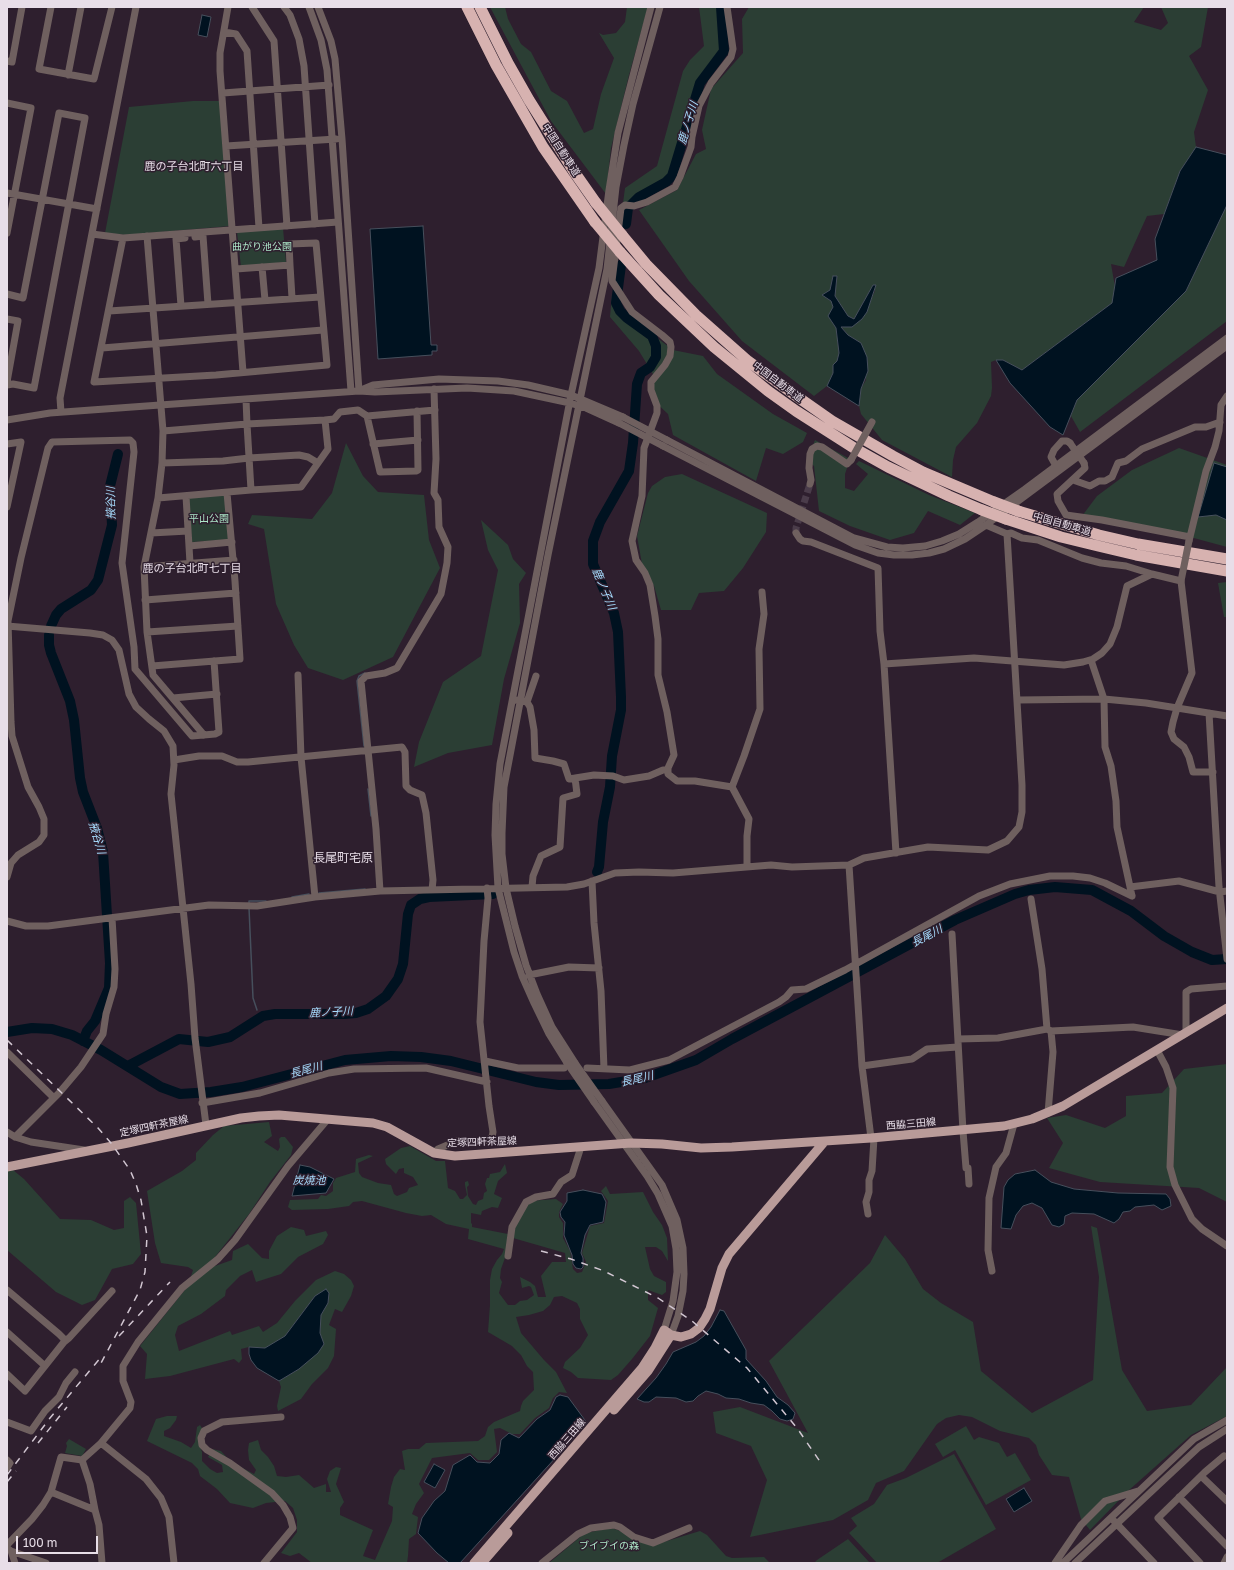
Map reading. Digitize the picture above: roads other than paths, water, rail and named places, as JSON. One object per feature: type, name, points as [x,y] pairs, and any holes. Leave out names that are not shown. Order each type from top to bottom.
[{"type":"highway","name":"中国自動車道","points":[[467,7],[518,105],[556,166],[596,222],[620,252],[659,295],[697,332],[740,369],[796,411],[888,467],[949,496],[1006,519],[1061,537],[1136,555],[1227,571]]},
{"type":"highway","name":"中国自動車道","points":[[480,7],[529,100],[575,173],[596,203],[665,284],[711,329],[748,361],[832,421],[893,456],[923,472],[994,502],[1064,525],[1138,544],[1227,559]]},
{"type":"main road","name":"西脇三田線","points":[[825,1141],[963,1131],[1014,1124],[1048,1112],[1080,1097],[1227,1008]]},
{"type":"main road","name":"定塚四軒茶屋線","points":[[7,1167],[206,1125],[259,1116],[279,1115],[379,1124],[434,1153],[455,1156],[627,1144],[662,1144],[701,1148],[825,1141]]},
{"type":"main road","points":[[668,1333],[677,1337],[686,1336],[699,1328],[706,1319],[722,1268],[729,1254],[825,1141]]},
{"type":"main road","name":"西脇三田線","points":[[474,1563],[642,1368],[655,1348],[668,1333]]},
{"type":"main road","name":"西脇三田線","points":[[482,1563],[648,1371],[668,1333]]},
{"type":"street","points":[[7,61],[12,62],[22,7]]},
{"type":"street","points":[[51,7],[39,69],[94,79],[112,7]]},
{"type":"street","points":[[68,75],[81,7]]},
{"type":"street","points":[[60,412],[60,398],[136,7]]},
{"type":"street","points":[[228,7],[220,53],[243,372]]},
{"type":"street","points":[[252,7],[274,41],[287,226]]},
{"type":"street","points":[[284,7],[290,15],[299,39],[304,66],[315,224]]},
{"type":"street","points":[[309,7],[321,40],[329,85],[351,391]]},
{"type":"street","points":[[318,7],[331,40],[335,59],[342,139],[359,391]]},
{"type":"street","points":[[651,7],[618,133],[599,268],[571,395],[520,701],[500,764],[495,835],[498,888],[506,925],[522,976],[549,1034],[565,1065],[573,1072],[594,1102],[627,1144],[662,1185],[671,1204],[681,1234],[684,1259],[683,1291],[678,1316],[668,1333]]},
{"type":"street","points":[[627,1144],[584,1070],[575,1063],[552,1027],[529,975],[506,888],[502,854],[503,806],[508,762],[578,402],[607,269],[616,187],[624,145],[633,104],[660,7]]},
{"type":"street","points":[[667,770],[674,755],[667,712],[658,675],[658,639],[655,616],[650,585],[645,573],[636,560],[632,541],[642,496],[644,448],[657,413],[657,406],[651,390],[651,382],[665,365],[670,356],[672,347],[670,342],[662,335],[632,312],[623,297],[613,285],[612,281],[621,208],[625,205],[634,206],[647,202],[675,187],[691,147],[699,106],[711,82],[731,57],[732,49],[727,7]]},
{"type":"street","points":[[224,32],[236,34],[247,51],[259,228]]},
{"type":"street","points":[[223,93],[329,85]]},
{"type":"street","points":[[7,103],[31,108],[7,233]]},
{"type":"street","points":[[7,294],[23,298],[59,113],[85,118],[70,205],[34,388],[7,383],[18,321],[7,319]]},
{"type":"street","points":[[226,146],[342,139]]},
{"type":"street","points":[[7,193],[97,209]]},
{"type":"street","points":[[92,234],[123,238],[338,222]]},
{"type":"street","points":[[147,236],[163,432],[162,463],[158,498],[144,567],[145,600],[153,676],[204,735]]},
{"type":"street","points":[[181,306],[176,239],[203,236],[208,304]]},
{"type":"street","points":[[123,238],[94,382],[327,365],[316,243],[289,244],[292,298]]},
{"type":"street","points":[[236,269],[290,265]]},
{"type":"street","points":[[262,267],[265,300]]},
{"type":"street","points":[[109,311],[320,297]]},
{"type":"street","points":[[102,348],[323,330]]},
{"type":"street","points":[[665,443],[854,538],[887,547],[903,548],[925,546],[959,534],[1056,466],[1227,338]]},
{"type":"street","points":[[359,391],[373,385],[439,379],[498,381],[528,385],[571,395],[578,402],[621,420],[855,546],[878,553],[912,555],[944,549],[965,539],[1227,346]]},
{"type":"street","points":[[7,420],[60,412],[351,391],[375,392],[467,388],[514,390],[570,403],[578,402]]},
{"type":"street","points":[[380,891],[361,681],[366,676],[391,671],[398,668],[441,594],[448,547],[440,527],[438,500],[434,493],[436,459],[434,389]]},
{"type":"street","points":[[1213,772],[1193,772],[1189,757],[1184,748],[1174,739],[1171,732],[1177,708],[1192,673],[1181,581],[1189,539],[1206,472],[1215,447],[1220,422],[1221,405],[1227,396]]},
{"type":"street","points":[[246,399],[246,424],[251,490]]},
{"type":"street","points":[[163,432],[246,424],[334,419],[340,412],[358,410],[367,416],[435,410]]},
{"type":"street","points":[[367,416],[380,472],[416,471],[418,470],[417,411]]},
{"type":"street","points":[[158,498],[301,487],[328,449],[324,420]]},
{"type":"street","points":[[810,484],[811,480],[809,468],[812,449],[818,446],[847,464],[851,460],[872,422]]},
{"type":"street","points":[[1073,480],[1090,486],[1099,481],[1104,481],[1112,477],[1118,463],[1126,461],[1142,449],[1195,427],[1206,427],[1220,422]]},
{"type":"street","points":[[7,877],[11,863],[18,855],[39,842],[44,835],[44,827],[39,807],[28,787],[12,736],[8,626],[21,558],[50,444],[52,442],[130,440],[133,443],[134,452],[122,563],[134,647],[135,669],[192,736],[216,734],[219,732],[214,661]]},
{"type":"street","points":[[373,444],[418,440]]},
{"type":"street","points":[[1056,466],[1051,457],[1054,450],[1062,441],[1067,441],[1084,463],[1085,468],[1057,494],[1058,502],[1066,515],[1102,520],[1189,539]]},
{"type":"street","points":[[7,444],[21,442],[7,507]]},
{"type":"street","points":[[162,463],[223,461],[299,455],[308,457],[318,463]]},
{"type":"street","points":[[152,666],[240,659],[234,560],[227,493]]},
{"type":"street","points":[[186,496],[190,564]]},
{"type":"street","points":[[986,525],[1007,534],[1011,533],[1022,538],[1038,540],[1082,558],[1101,563],[1126,566],[1181,581]]},
{"type":"street","points":[[151,533],[188,531]]},
{"type":"street","points":[[796,533],[803,541],[811,542],[833,552],[878,568],[880,631],[884,664],[896,853]]},
{"type":"street","points":[[7,922],[26,926],[48,926],[209,905],[249,906],[314,897],[380,891],[432,890],[488,893],[498,888],[567,887],[592,881],[615,873],[673,873],[771,865],[792,867],[849,865],[864,858],[928,847],[988,850],[1007,841],[1013,835],[1019,827],[1022,812],[1018,700],[1007,534]]},
{"type":"street","points":[[189,546],[232,542]]},
{"type":"street","points":[[144,567],[234,560]]},
{"type":"street","points":[[884,664],[974,658],[1064,665],[1091,660],[1110,644],[1118,626],[1127,586],[1152,574]]},
{"type":"street","points":[[747,866],[747,836],[749,819],[732,786],[760,710],[759,649],[764,614],[762,592]]},
{"type":"street","points":[[145,600],[236,593]]},
{"type":"street","points":[[8,626],[90,633],[103,635],[112,640],[119,650],[129,694],[136,707],[164,731],[173,746],[174,760],[171,794],[202,1103],[206,1125]]},
{"type":"street","points":[[148,632],[238,626]]},
{"type":"street","points":[[584,1070],[615,1074],[674,1058],[779,1002],[792,990],[806,989],[856,964],[979,896],[1010,884],[1050,876],[1073,876],[1090,878],[1105,883],[1132,896],[1117,827],[1116,801],[1111,766],[1105,747],[1104,699],[1091,660]]},
{"type":"street","points":[[298,676],[300,757],[314,897]]},
{"type":"street","points":[[520,701],[536,676]]},
{"type":"street","points":[[173,698],[217,694]]},
{"type":"street","points":[[1018,700],[1104,699],[1146,703],[1227,716]]},
{"type":"street","points":[[520,701],[530,707],[534,730],[535,758],[564,764],[569,779],[594,775],[613,776],[624,780],[649,776],[663,770],[667,770]]},
{"type":"street","points":[[1209,713],[1227,959]]},
{"type":"street","points":[[174,760],[199,756],[222,756],[236,762],[248,762],[402,747],[404,752],[406,786],[410,790],[422,795],[426,813],[433,880],[432,890]]},
{"type":"street","points":[[667,770],[668,774],[677,781],[695,781],[732,786]]},
{"type":"street","points":[[532,887],[533,876],[541,856],[560,847],[562,798],[577,794],[575,778]]},
{"type":"street","points":[[849,865],[862,1066],[873,1138],[872,1171],[869,1180],[869,1192],[866,1202],[868,1214]]},
{"type":"street","points":[[592,881],[594,922],[599,968],[604,1069]]},
{"type":"street","points":[[1130,887],[1179,881],[1223,891]]},
{"type":"street","points":[[434,1153],[438,1149],[457,1141],[477,1142],[488,1140],[492,1136],[493,1132],[480,1022],[488,893]]},
{"type":"street","points":[[1031,899],[1053,1052],[1048,1112]]},
{"type":"street","points":[[15,1137],[54,1098],[82,1067],[102,1036],[114,987],[115,968],[112,918]]},
{"type":"street","points":[[952,934],[963,1131],[966,1168],[968,1168],[968,1184]]},
{"type":"street","points":[[529,975],[569,967],[599,968]]},
{"type":"street","points":[[958,1039],[998,1038],[1049,1030],[1133,1027],[1184,1034],[1186,992],[1191,989],[1227,986]]},
{"type":"street","points":[[862,1066],[912,1059],[927,1049],[958,1047]]},
{"type":"street","points":[[1157,1050],[1166,1067],[1173,1088],[1170,1167],[1175,1185],[1192,1219],[1202,1229],[1227,1246]]},
{"type":"street","points":[[7,1052],[54,1098]]},
{"type":"street","points":[[485,1061],[531,1071],[573,1072]]},
{"type":"street","points":[[518,1068],[565,1065]]},
{"type":"street","points":[[202,1103],[260,1093],[328,1073],[354,1069],[437,1069],[487,1082]]},
{"type":"street","points":[[584,1070],[630,1070]]},
{"type":"street","points":[[8,1548],[32,1519],[51,1492],[61,1457],[82,1460],[101,1443],[131,1405],[131,1399],[122,1374],[123,1366],[134,1348],[182,1288],[218,1259],[235,1240],[288,1166],[328,1119]]},
{"type":"street","points":[[992,1271],[988,1250],[989,1198],[996,1167],[1006,1153],[1014,1124]]},
{"type":"street","points":[[7,1132],[15,1137],[31,1142],[87,1151]]},
{"type":"street","points":[[508,1256],[512,1226],[526,1202],[530,1198],[553,1194],[562,1182],[572,1175],[581,1147]]},
{"type":"street","points":[[7,1290],[59,1334],[64,1339],[64,1342]]},
{"type":"street","points":[[7,1374],[24,1391],[64,1342],[112,1291]]},
{"type":"street","points":[[7,1332],[45,1366]]},
{"type":"street","points":[[7,1422],[32,1431],[45,1411],[59,1397],[66,1383],[75,1372]]},
{"type":"street","points":[[264,1563],[283,1538],[293,1528],[290,1517],[283,1505],[272,1493],[230,1463],[207,1450],[202,1446],[201,1438],[204,1431],[211,1426],[222,1422],[281,1417]]},
{"type":"street","points":[[1063,1563],[1194,1439],[1227,1420]]},
{"type":"street","points":[[1076,1563],[1199,1448],[1227,1429]]},
{"type":"street","points":[[101,1443],[146,1479],[161,1498],[169,1518],[174,1563]]},
{"type":"street","points":[[1200,1563],[1158,1518],[1201,1476],[1226,1457]]},
{"type":"street","points":[[7,1460],[10,1463],[7,1468]]},
{"type":"street","points":[[82,1460],[90,1484],[100,1531],[102,1563]]},
{"type":"street","points":[[1201,1476],[1227,1501]]},
{"type":"street","points":[[1055,1563],[1081,1525],[1105,1501],[1140,1490]]},
{"type":"street","points":[[51,1492],[95,1510]]},
{"type":"street","points":[[1179,1497],[1227,1546]]},
{"type":"street","points":[[1111,1518],[1154,1563]]},
{"type":"street","points":[[542,1563],[578,1534],[592,1528],[614,1526],[620,1527],[634,1537],[653,1543],[689,1528]]},
{"type":"street","points":[[8,1548],[15,1563]]},
{"type":"street","points":[[8,1548],[46,1563]]},
{"type":"street","points":[[1224,1563],[1227,1557]]},
{"type":"water","points":[[202,15],[211,17],[207,37],[198,35]]},
{"type":"water","points":[[1196,147],[1227,155],[1227,205],[1186,291],[1077,400],[1063,435],[1050,427],[1010,383],[996,360],[1003,360],[1022,370],[1112,303],[1116,278],[1157,260],[1155,239],[1180,171]]},
{"type":"water","points":[[423,226],[431,345],[437,345],[437,351],[432,351],[432,355],[378,359],[370,229]]},
{"type":"water","points":[[833,276],[837,276],[835,296],[848,316],[854,319],[873,285],[876,285],[867,312],[862,319],[852,327],[841,327],[848,335],[861,343],[867,357],[868,371],[861,389],[859,406],[827,386],[833,373],[833,365],[837,361],[839,353],[836,328],[828,316],[833,307],[831,301],[822,295],[830,290]]},
{"type":"water","points":[[1214,463],[1227,467],[1227,520],[1216,515],[1198,517]]},
{"type":"water","name":"炭焼池","points":[[300,1165],[310,1167],[334,1179],[326,1193],[292,1196]]},
{"type":"water","points":[[1035,1170],[1051,1182],[1074,1189],[1118,1193],[1166,1194],[1170,1199],[1171,1206],[1162,1210],[1154,1205],[1135,1207],[1130,1211],[1123,1212],[1119,1219],[1114,1223],[1094,1214],[1072,1213],[1065,1216],[1064,1224],[1059,1227],[1052,1225],[1042,1208],[1032,1203],[1023,1206],[1016,1215],[1011,1229],[1001,1228],[1004,1187],[1008,1180],[1015,1174]]},
{"type":"water","points":[[583,1190],[602,1194],[606,1202],[603,1222],[590,1225],[585,1235],[581,1253],[583,1258],[583,1267],[581,1269],[576,1268],[573,1264],[572,1255],[564,1235],[565,1222],[561,1217],[560,1212],[567,1201],[567,1193]]},
{"type":"water","points":[[326,1289],[329,1293],[328,1303],[321,1315],[320,1333],[324,1344],[318,1353],[299,1369],[279,1381],[257,1368],[251,1360],[249,1347],[265,1348],[285,1336],[315,1296]]},
{"type":"water","points":[[720,1310],[724,1311],[746,1350],[746,1359],[766,1381],[777,1397],[788,1405],[795,1413],[793,1419],[787,1421],[780,1419],[764,1405],[739,1399],[726,1398],[706,1391],[693,1401],[686,1402],[676,1398],[656,1397],[649,1402],[644,1402],[637,1399],[656,1378],[673,1352],[696,1342],[704,1336],[711,1327]]},
{"type":"water","points":[[560,1395],[568,1397],[587,1423],[460,1563],[449,1563],[418,1533],[422,1518],[434,1501],[445,1491],[453,1465],[470,1455],[477,1462],[490,1463],[499,1454],[501,1440],[509,1433],[519,1438],[537,1419],[550,1410],[556,1397]]},
{"type":"water","points":[[434,1464],[445,1470],[435,1488],[424,1482]]},
{"type":"water","points":[[1024,1488],[1032,1501],[1014,1512],[1006,1499]]},
{"type":"waterway","name":"鹿ノ子川","points":[[626,224],[628,208],[639,197],[666,182],[672,176],[700,83],[724,51],[721,7]]},
{"type":"waterway","name":"鹿ノ子川","points":[[597,872],[599,867],[603,822],[610,787],[612,756],[621,710],[621,697],[618,632],[614,613],[593,564],[593,541],[600,522],[629,471],[633,443],[637,384],[641,373],[650,367],[656,357],[656,346],[652,336],[627,318],[620,311],[616,303],[621,265]]},
{"type":"waterway","name":"掖谷川","points":[[51,626],[56,615],[61,609],[91,590],[98,580],[112,525],[110,486],[118,454]]},
{"type":"waterway","name":"掖谷川","points":[[49,635],[51,653],[70,701],[74,720],[80,778],[83,792],[97,828],[103,852],[110,963],[109,988],[95,1021],[87,1031],[83,1041]]},
{"type":"waterway","points":[[364,746],[357,681],[359,676],[365,673]]},
{"type":"waterway","points":[[368,789],[371,816]]},
{"type":"waterway","name":"長尾川","points":[[7,1032],[32,1028],[52,1029],[72,1035],[101,1050],[161,1087],[180,1094],[211,1092],[242,1087],[345,1060],[391,1056],[421,1057],[451,1061],[536,1082],[559,1085],[609,1084],[645,1078],[696,1060],[732,1039],[955,920],[1015,894],[1029,890],[1055,887],[1092,890],[1131,911],[1164,936],[1192,952],[1212,960],[1227,959]]},
{"type":"waterway","points":[[319,893],[365,889]]},
{"type":"waterway","points":[[292,897],[309,894]]},
{"type":"waterway","name":"鹿ノ子川","points":[[128,1066],[179,1039],[208,1042],[230,1037],[263,1016],[275,1014],[344,1014],[356,1013],[368,1009],[386,996],[398,979],[403,964],[408,914],[411,905],[420,899],[429,897],[493,894]]},
{"type":"waterway","points":[[249,904],[249,901],[266,901]]},
{"type":"waterway","points":[[249,908],[253,998],[257,1010]]},
{"type":"tunnel","points":[[796,533],[796,528],[810,484]]},
{"type":"railway","points":[[7,1040],[98,1128],[111,1143],[130,1170],[141,1200],[147,1236],[145,1272],[140,1290],[100,1365]]},
{"type":"railway","points":[[541,1251],[571,1259],[604,1271],[658,1298],[692,1321],[747,1368],[797,1428],[821,1463]]},
{"type":"railway","points":[[119,1336],[170,1282]]},
{"type":"railway","points":[[7,1475],[50,1418],[102,1356]]},
{"type":"railway","points":[[38,1443],[67,1407]]},
{"type":"railway","points":[[7,1482],[16,1471]]},
{"type":"district","name":"鹿の子台北町六丁目","points":[[194,167]]},
{"type":"district","name":"鹿の子台北町七丁目","points":[[192,569]]},
{"type":"district","name":"長尾町宅原","points":[[343,858]]},
{"type":"park label","name":"曲がり池公園","points":[[262,247]]},
{"type":"park label","name":"平山公園","points":[[209,519]]},
{"type":"park label","name":"ブイブイの森","points":[[609,1546]]}]
